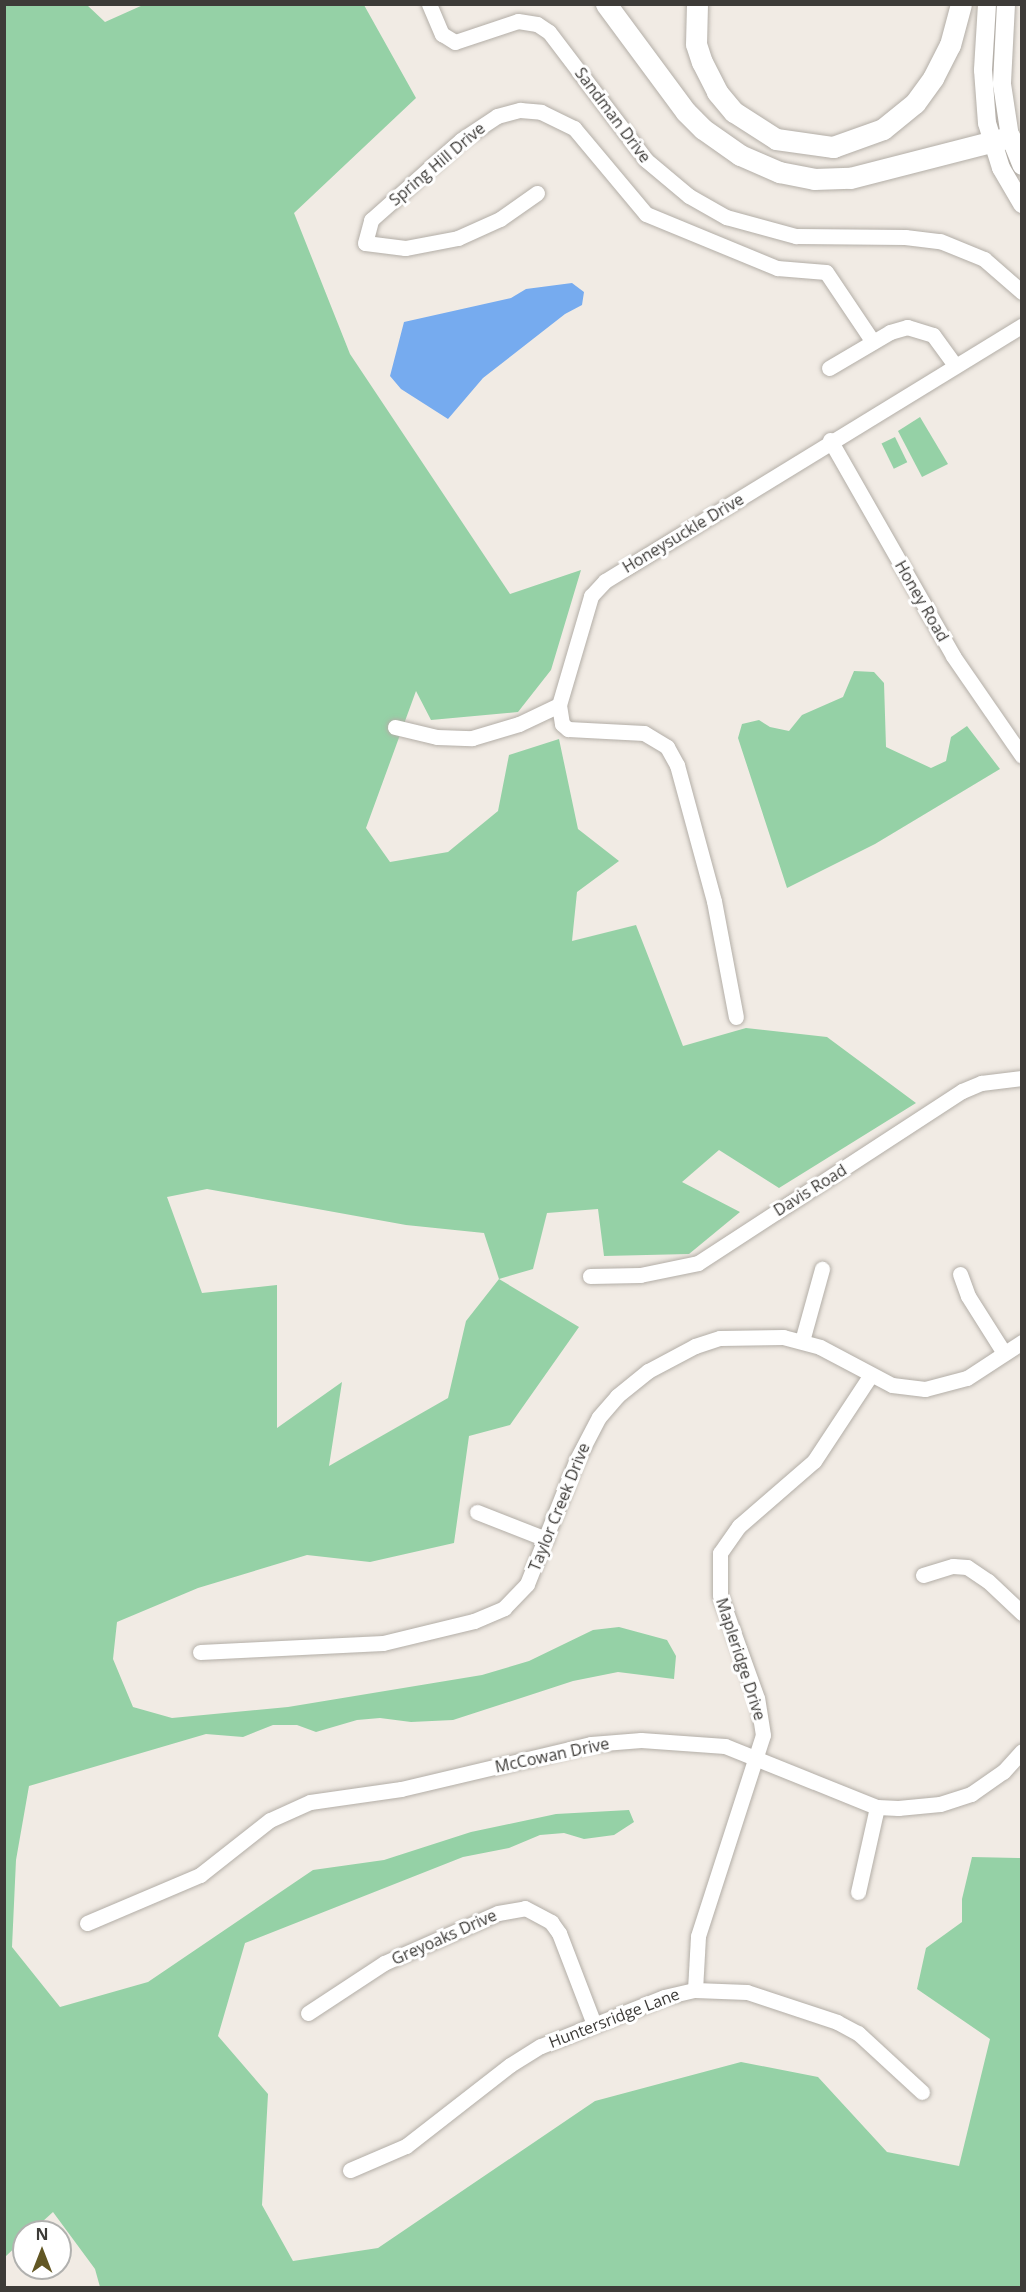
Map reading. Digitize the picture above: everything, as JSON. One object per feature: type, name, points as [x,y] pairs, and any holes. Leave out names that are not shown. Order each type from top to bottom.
[{"type":"highway","points":[[606,4],[670,91],[704,129],[740,155],[779,172],[814,179],[850,178],[1001,139]]},
{"type":"highway","points":[[697,4],[696,44],[702,62],[717,92],[734,112],[776,139],[833,147],[883,129],[915,103],[933,78],[950,45],[961,4]]},
{"type":"main road","points":[[987,4],[983,70],[1001,139],[1009,186],[1022,204]]},
{"type":"main road","points":[[1006,4],[1001,139],[1022,166]]},
{"type":"street","name":"Sandman Drive","points":[[429,4],[442,34],[455,42],[518,21],[537,24],[549,32],[646,160],[689,196],[726,217],[796,236],[905,237],[940,241],[984,259],[1022,292]]},
{"type":"street","name":"Spring Hill Drive","points":[[537,193],[500,219],[458,237],[405,248],[365,243],[371,220],[461,140],[497,116],[520,110],[541,112],[574,128],[646,214],[777,268],[826,272],[873,342]]},
{"type":"street","name":"Honeysuckle Drive","points":[[559,705],[591,596],[600,585],[830,440],[1022,325]]},
{"type":"street","points":[[829,368],[899,328],[917,328],[933,335],[955,365]]},
{"type":"street","name":"Honey Road","points":[[830,440],[953,656],[1022,756]]},
{"type":"street","points":[[395,727],[437,736],[472,738],[519,724],[559,705],[560,718],[568,729],[644,733],[667,747],[677,765],[714,901],[736,1017]]},
{"type":"street","name":"Davis Road","points":[[590,1276],[640,1275],[698,1263],[962,1091],[981,1083],[1022,1078]]},
{"type":"street","points":[[802,1341],[822,1269]]},
{"type":"street","points":[[960,1274],[968,1296],[1004,1353]]},
{"type":"street","name":"Taylor Creek Drive","points":[[200,1652],[344,1648],[383,1643],[494,1614],[512,1601],[527,1584],[592,1428],[626,1388],[648,1371],[706,1342],[753,1336],[802,1341],[870,1376],[904,1388],[943,1386],[967,1378],[1022,1342]]},
{"type":"street","name":"Mapleridge Drive","points":[[695,1990],[698,1936],[763,1735],[761,1713],[720,1595],[720,1553],[739,1526],[822,1453],[870,1376]]},
{"type":"street","points":[[477,1512],[546,1539]]},
{"type":"street","points":[[923,1575],[953,1566],[967,1567],[988,1581],[1022,1613]]},
{"type":"street","name":"McCowan Drive","points":[[87,1923],[200,1875],[270,1820],[310,1802],[401,1790],[606,1742],[704,1743],[758,1756],[877,1807],[921,1808],[952,1802],[988,1784],[1022,1751]]},
{"type":"street","points":[[858,1892],[877,1807]]},
{"type":"street","name":"Greyoaks Drive","points":[[308,2013],[384,1963],[498,1913],[525,1908],[551,1922],[559,1933],[594,2024]]},
{"type":"street","name":"Huntersridge Lane","points":[[350,2169],[405,2146],[525,2055],[594,2024],[695,1990],[747,1992],[837,2022],[858,2033],[922,2092]]},
{"type":"green space","points":[[5,5],[87,5],[105,22],[143,5],[364,5],[416,98],[294,213],[350,354],[510,594],[581,570],[551,670],[518,712],[431,720],[416,691],[366,828],[390,862],[448,852],[498,811],[509,755],[559,739],[578,829],[619,861],[577,892],[572,941],[636,925],[683,1046],[746,1028],[827,1037],[916,1103],[779,1188],[719,1150],[682,1182],[740,1212],[689,1254],[604,1256],[598,1209],[547,1213],[533,1269],[499,1279],[579,1327],[510,1425],[469,1436],[454,1543],[370,1562],[307,1555],[198,1588],[117,1622],[113,1659],[133,1707],[172,1718],[288,1707],[482,1675],[529,1661],[593,1630],[619,1627],[667,1640],[676,1656],[674,1679],[618,1672],[573,1681],[453,1720],[411,1722],[380,1718],[357,1720],[316,1732],[297,1725],[273,1725],[243,1737],[206,1734],[29,1786],[16,1860],[12,1947],[60,2007],[148,1982],[313,1870],[384,1860],[471,1832],[556,1814],[629,1810],[634,1822],[614,1835],[584,1839],[564,1833],[540,1835],[509,1848],[463,1857],[245,1943],[218,2036],[268,2094],[262,2205],[293,2261],[378,2248],[595,2101],[741,2062],[818,2077],[887,2152],[959,2166],[990,2039],[917,1989],[926,1948],[962,1922],[962,1899],[972,1857],[1021,1858],[1021,2287],[100,2287],[95,2269],[72,2238],[72,2220],[59,2220],[53,2212],[44,2220],[12,2220],[12,2250],[5,2257]],"holes":[[[207,1189],[406,1225],[484,1233],[499,1279],[466,1321],[448,1398],[329,1466],[342,1382],[277,1428],[277,1285],[202,1293],[167,1197]]]},
{"type":"green space","points":[[920,417],[948,464],[922,477],[898,431]]},
{"type":"green space","points":[[895,437],[907,462],[894,469],[882,444]]},
{"type":"green space","points":[[854,671],[874,672],[884,683],[886,747],[931,768],[946,761],[951,737],[967,726],[1000,769],[875,844],[787,888],[738,738],[742,724],[759,720],[770,727],[789,731],[802,715],[843,697]]},
{"type":"water","points":[[572,283],[584,292],[582,305],[565,314],[483,378],[448,419],[401,389],[390,376],[404,322],[511,298],[526,289]]}]
